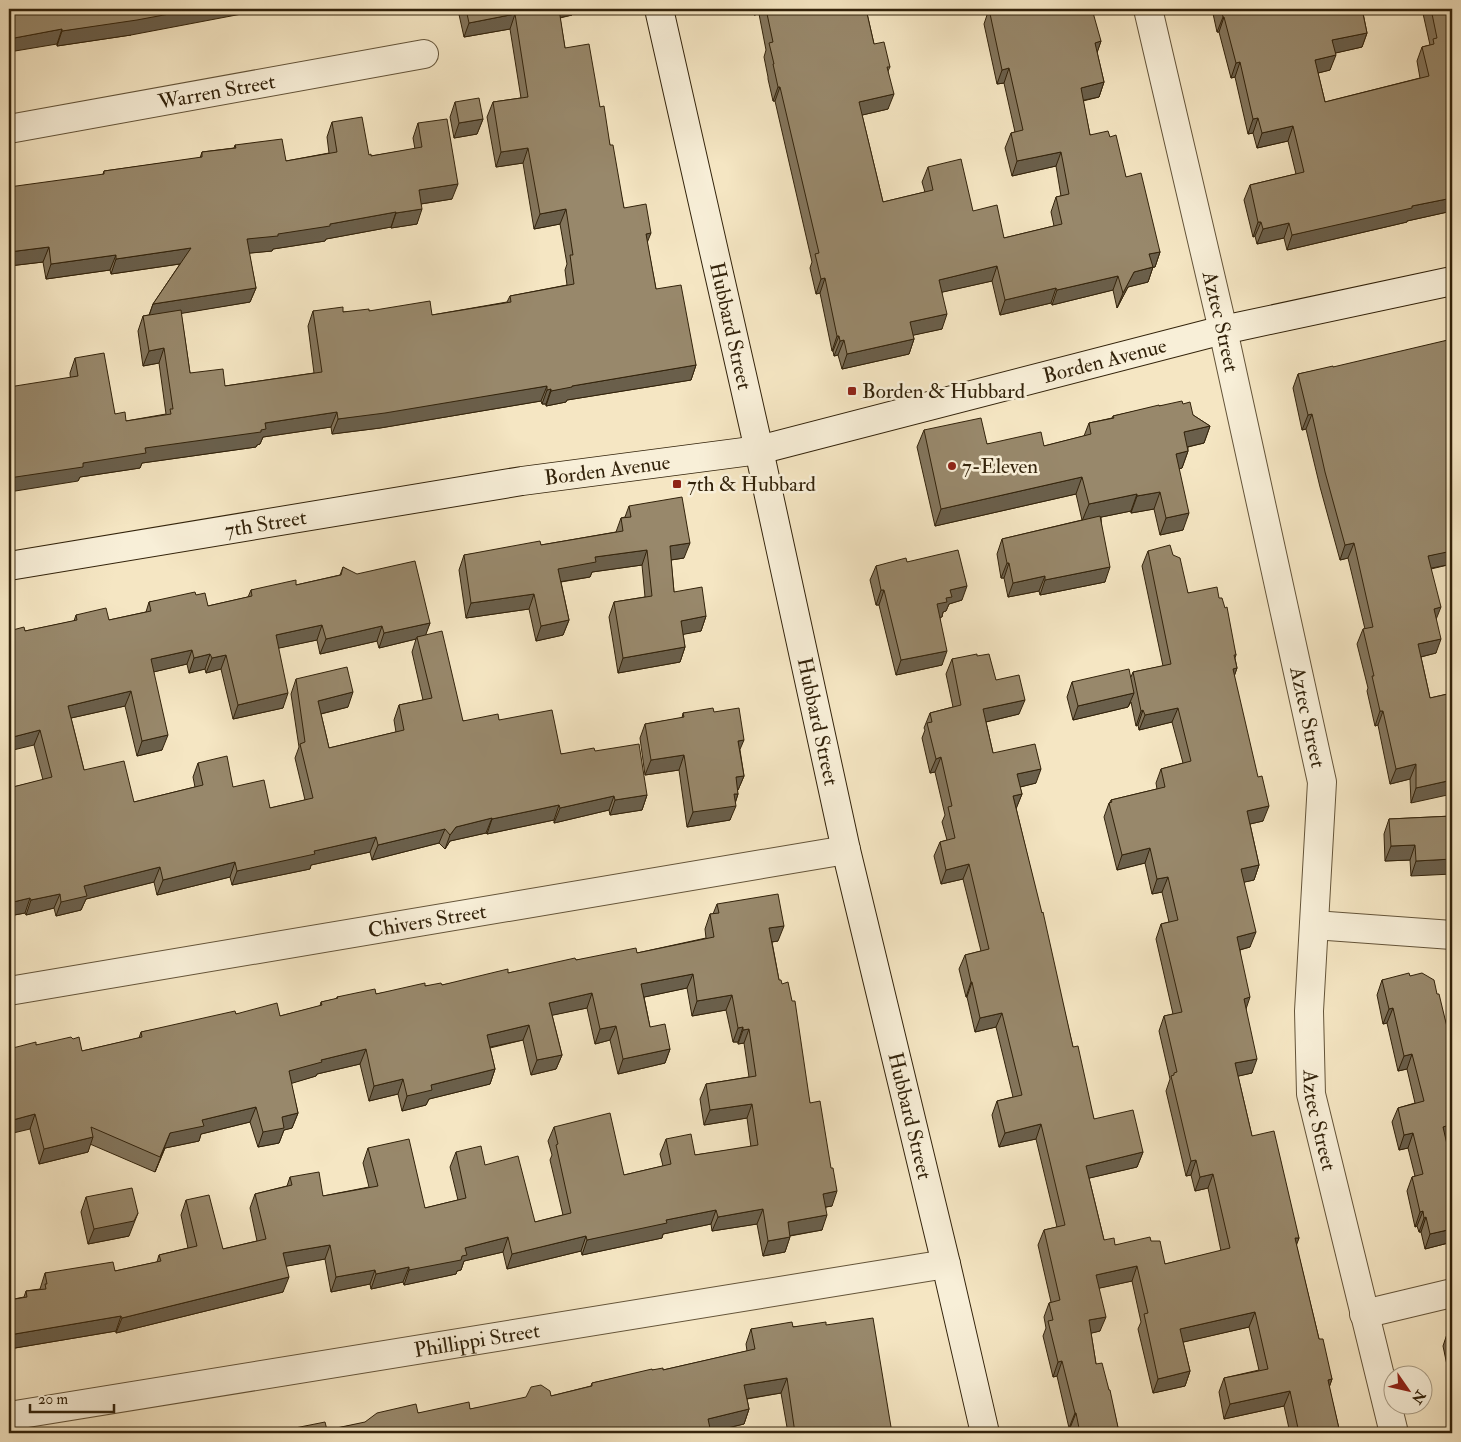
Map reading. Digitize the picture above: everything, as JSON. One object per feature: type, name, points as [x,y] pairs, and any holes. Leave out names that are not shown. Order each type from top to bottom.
[{"type":"street","name":"Hubbard Street","points":[[659,9],[759,450],[846,850],[985,1433]]},
{"type":"street","name":"Aztec Street","points":[[1148,9],[1223,330],[1322,782],[1309,1011],[1311,1094],[1394,1433]]},
{"type":"street","name":"Warren Street","points":[[9,129],[424,54]]},
{"type":"street","name":"Borden Avenue","points":[[522,481],[759,450],[1223,330],[1452,280]]},
{"type":"street","name":"7th Street","points":[[9,566],[522,481]]},
{"type":"street","name":"Chivers Street","points":[[9,991],[846,850]]},
{"type":"street","points":[[1314,925],[1452,935]]},
{"type":"street","name":"Phillippi Street","points":[[9,1416],[946,1264]]},
{"type":"street","points":[[1364,1314],[1452,1293]]},
{"type":"building","points":[[9,9],[196,9],[137,20],[62,31],[62,29],[9,39]]},
{"type":"building","points":[[466,9],[559,9],[565,48],[589,44],[600,107],[604,106],[610,145],[613,145],[624,208],[646,204],[651,233],[646,234],[656,289],[681,285],[696,365],[551,391],[551,389],[547,390],[547,386],[385,413],[338,419],[337,412],[265,423],[266,429],[261,430],[261,432],[145,448],[146,453],[83,463],[83,467],[9,478],[9,387],[78,376],[75,358],[104,353],[115,414],[125,412],[126,421],[171,414],[170,409],[173,409],[164,348],[149,351],[143,316],[181,310],[190,373],[223,369],[225,386],[322,372],[313,311],[343,307],[343,312],[369,309],[369,311],[430,301],[432,315],[511,302],[510,296],[574,284],[570,255],[573,255],[566,209],[540,214],[528,148],[501,152],[493,102],[528,97],[515,14],[469,23]]},
{"type":"building","points":[[766,9],[866,9],[874,44],[884,42],[890,67],[887,67],[894,94],[859,102],[883,202],[933,190],[928,167],[961,159],[973,211],[997,205],[1004,238],[1062,224],[1056,197],[1069,194],[1061,152],[1017,161],[1011,133],[1023,130],[1009,68],[1002,70],[989,9],[1092,9],[1101,41],[1095,43],[1104,82],[1081,88],[1090,135],[1108,131],[1110,137],[1116,135],[1126,177],[1141,173],[1160,252],[1149,254],[1153,267],[1134,272],[1123,293],[1118,276],[1005,300],[997,266],[939,280],[947,314],[910,322],[914,339],[847,354],[844,340],[840,341],[839,336],[837,336],[825,278],[821,279],[815,254],[819,253],[773,64],[769,43],[773,42]]},
{"type":"building","points":[[1221,9],[1362,9],[1367,33],[1332,40],[1336,55],[1315,60],[1325,102],[1429,76],[1422,47],[1434,44],[1433,39],[1437,38],[1431,9],[1452,9],[1452,198],[1292,235],[1289,223],[1263,229],[1261,222],[1258,222],[1250,185],[1304,172],[1293,126],[1262,133],[1258,118],[1253,119],[1240,62],[1236,63]]},
{"type":"building","points":[[479,98],[483,119],[459,123],[455,102]]},
{"type":"building","points":[[362,117],[369,155],[371,154],[371,156],[422,147],[418,123],[447,119],[458,184],[419,190],[422,209],[330,224],[330,226],[278,234],[278,236],[247,239],[256,288],[153,304],[191,248],[116,259],[116,255],[51,264],[49,247],[9,252],[9,187],[104,174],[104,171],[202,157],[202,152],[236,148],[235,145],[282,139],[286,161],[337,152],[332,122]]},
{"type":"building","points":[[1452,339],[1452,551],[1428,556],[1441,607],[1434,609],[1441,639],[1418,644],[1430,698],[1452,693],[1452,780],[1416,788],[1416,764],[1396,769],[1383,711],[1380,711],[1363,629],[1373,627],[1354,543],[1345,545],[1325,472],[1312,414],[1308,415],[1298,374]]},
{"type":"building","points":[[1182,401],[1183,404],[1190,402],[1193,415],[1210,426],[1184,432],[1188,451],[1176,454],[1189,513],[1166,518],[1160,492],[1137,496],[1137,494],[1089,504],[1082,477],[941,509],[924,430],[981,418],[987,444],[1041,432],[1044,446],[1091,434],[1089,423]]},
{"type":"building","points":[[682,497],[690,543],[670,546],[674,592],[702,587],[706,616],[681,621],[685,647],[623,658],[614,602],[652,596],[647,550],[595,557],[596,562],[558,569],[569,620],[541,626],[534,594],[471,603],[464,555],[540,541],[541,545],[623,531],[621,518],[631,517],[629,506]]},
{"type":"building","points":[[1100,516],[1110,567],[1045,580],[1045,576],[1013,583],[1002,539]]},
{"type":"building","points":[[1170,545],[1173,555],[1180,558],[1188,593],[1217,587],[1219,598],[1222,598],[1225,608],[1227,607],[1236,655],[1234,655],[1237,668],[1233,669],[1258,777],[1262,776],[1269,806],[1247,811],[1259,865],[1241,869],[1256,932],[1237,937],[1250,997],[1244,999],[1257,1059],[1235,1063],[1252,1136],[1274,1131],[1299,1238],[1295,1238],[1319,1339],[1323,1339],[1332,1379],[1328,1380],[1340,1433],[1299,1433],[1290,1391],[1230,1404],[1224,1378],[1268,1369],[1255,1312],[1180,1329],[1190,1371],[1158,1379],[1144,1314],[1148,1313],[1137,1266],[1096,1275],[1106,1317],[1089,1320],[1096,1364],[1102,1363],[1119,1432],[1133,1429],[1134,1433],[1080,1433],[1062,1361],[1058,1362],[1048,1321],[1053,1320],[1049,1303],[1060,1300],[1044,1230],[1065,1225],[1041,1124],[1005,1133],[997,1101],[1022,1095],[1002,1013],[980,1018],[971,982],[965,955],[989,949],[969,864],[946,870],[940,842],[955,838],[948,807],[952,806],[941,757],[936,759],[927,723],[932,722],[930,713],[961,705],[952,659],[977,654],[977,656],[989,654],[996,680],[1019,675],[1025,700],[983,709],[993,753],[1035,744],[1041,769],[1017,774],[1022,794],[1013,796],[1043,912],[1073,1047],[1078,1046],[1094,1119],[1133,1110],[1143,1152],[1086,1166],[1104,1240],[1114,1238],[1115,1245],[1150,1237],[1151,1241],[1160,1241],[1165,1264],[1230,1248],[1213,1174],[1200,1177],[1196,1160],[1191,1161],[1171,1076],[1177,1072],[1164,1016],[1182,1012],[1161,924],[1178,920],[1168,877],[1157,879],[1150,848],[1122,855],[1109,803],[1112,802],[1111,800],[1165,787],[1161,769],[1191,761],[1178,708],[1145,715],[1143,710],[1141,711],[1133,672],[1171,664],[1148,551]]},
{"type":"building","points":[[958,550],[967,586],[950,590],[952,597],[946,598],[947,602],[937,604],[947,651],[901,660],[884,590],[881,590],[876,566],[906,558],[907,562]]},
{"type":"building","points":[[415,561],[430,623],[384,633],[382,626],[326,639],[322,625],[276,635],[288,693],[238,705],[226,655],[212,658],[210,654],[194,658],[192,650],[151,659],[168,735],[142,741],[131,691],[68,706],[84,770],[124,761],[134,802],[203,785],[198,763],[227,756],[233,787],[264,780],[270,808],[313,798],[300,744],[305,742],[296,679],[347,667],[353,692],[318,701],[329,748],[404,730],[399,705],[432,698],[417,637],[442,631],[463,721],[498,714],[499,720],[552,710],[561,754],[594,748],[595,751],[639,744],[647,795],[615,800],[614,796],[560,808],[559,805],[492,818],[456,827],[450,835],[445,829],[378,845],[376,837],[314,851],[315,854],[237,871],[235,862],[163,880],[160,867],[84,886],[87,896],[61,902],[60,894],[9,903],[9,788],[52,777],[40,730],[9,738],[9,631],[24,627],[25,631],[77,620],[76,615],[106,608],[109,620],[151,611],[149,602],[195,592],[196,595],[205,593],[208,606],[252,596],[251,590],[296,580],[296,585],[341,575],[343,567],[357,574]]},
{"type":"building","points":[[1129,669],[1134,693],[1078,706],[1072,682]]},
{"type":"building","points":[[713,708],[714,712],[739,708],[744,740],[738,741],[744,776],[736,777],[738,794],[734,794],[736,806],[693,812],[684,755],[651,760],[645,724],[684,717],[683,713]]},
{"type":"building","points":[[1452,816],[1452,859],[1416,861],[1415,845],[1391,846],[1389,819]]},
{"type":"building","points":[[778,894],[784,926],[769,928],[779,980],[781,980],[782,984],[788,982],[792,1001],[795,1001],[810,1103],[820,1101],[831,1168],[833,1168],[837,1191],[823,1194],[827,1215],[788,1222],[790,1237],[768,1241],[763,1209],[718,1217],[716,1210],[666,1220],[667,1223],[587,1240],[586,1236],[512,1254],[508,1237],[465,1248],[467,1255],[462,1256],[461,1260],[409,1270],[409,1267],[376,1274],[375,1270],[336,1277],[330,1245],[283,1253],[289,1277],[122,1318],[121,1316],[9,1335],[9,1300],[27,1297],[26,1291],[46,1289],[45,1273],[113,1262],[115,1271],[161,1261],[159,1255],[197,1246],[186,1200],[209,1195],[223,1249],[266,1239],[255,1194],[292,1185],[290,1177],[319,1172],[323,1196],[378,1186],[368,1148],[409,1139],[425,1208],[466,1198],[456,1152],[481,1146],[485,1165],[518,1156],[535,1222],[571,1213],[556,1145],[558,1144],[554,1127],[610,1113],[624,1175],[671,1164],[666,1139],[691,1134],[695,1155],[758,1145],[752,1104],[710,1110],[706,1084],[756,1076],[749,1029],[743,1030],[743,1027],[738,1028],[732,995],[697,1001],[693,974],[641,984],[650,1027],[665,1024],[670,1049],[623,1059],[616,1026],[600,1029],[592,993],[549,1003],[562,1055],[537,1060],[529,1025],[487,1035],[495,1069],[431,1085],[432,1090],[407,1096],[403,1079],[374,1086],[366,1049],[321,1060],[322,1062],[289,1071],[298,1113],[282,1117],[284,1128],[263,1132],[256,1107],[202,1120],[204,1126],[170,1133],[160,1157],[91,1127],[93,1137],[44,1149],[35,1114],[9,1121],[9,1049],[36,1042],[36,1045],[79,1037],[82,1051],[142,1037],[141,1032],[235,1011],[236,1014],[277,1003],[280,1016],[322,1005],[321,1002],[337,997],[375,989],[376,994],[425,983],[425,986],[441,983],[442,985],[508,969],[508,973],[575,958],[576,960],[636,948],[637,953],[714,937],[710,914],[719,913],[717,904]]},
{"type":"building","points":[[1409,973],[1410,976],[1422,973],[1434,980],[1447,1027],[1452,1024],[1452,1124],[1443,1127],[1452,1166],[1452,1229],[1430,1234],[1426,1217],[1424,1218],[1423,1211],[1420,1212],[1412,1177],[1423,1174],[1413,1133],[1404,1135],[1398,1108],[1424,1101],[1412,1054],[1404,1056],[1393,1008],[1389,1009],[1382,980]]},
{"type":"building","points":[[132,1188],[138,1213],[134,1221],[94,1229],[86,1197]]},
{"type":"building","points":[[873,1318],[892,1433],[795,1433],[787,1378],[744,1385],[749,1409],[708,1419],[711,1433],[268,1433],[325,1422],[327,1430],[365,1422],[377,1413],[416,1404],[418,1413],[469,1402],[470,1409],[526,1397],[531,1387],[541,1385],[550,1391],[551,1396],[592,1386],[592,1383],[652,1369],[663,1368],[663,1370],[755,1349],[751,1329],[792,1322],[793,1327],[826,1322],[826,1325]]},
{"type":"building","points":[[1452,1330],[1452,1350],[1448,1331]]},
{"type":"place","name":"Borden & Hubbard","points":[[852,391]]},
{"type":"place","name":"7-Eleven","points":[[952,466]]},
{"type":"place","name":"7th & Hubbard","points":[[677,484]]}]
